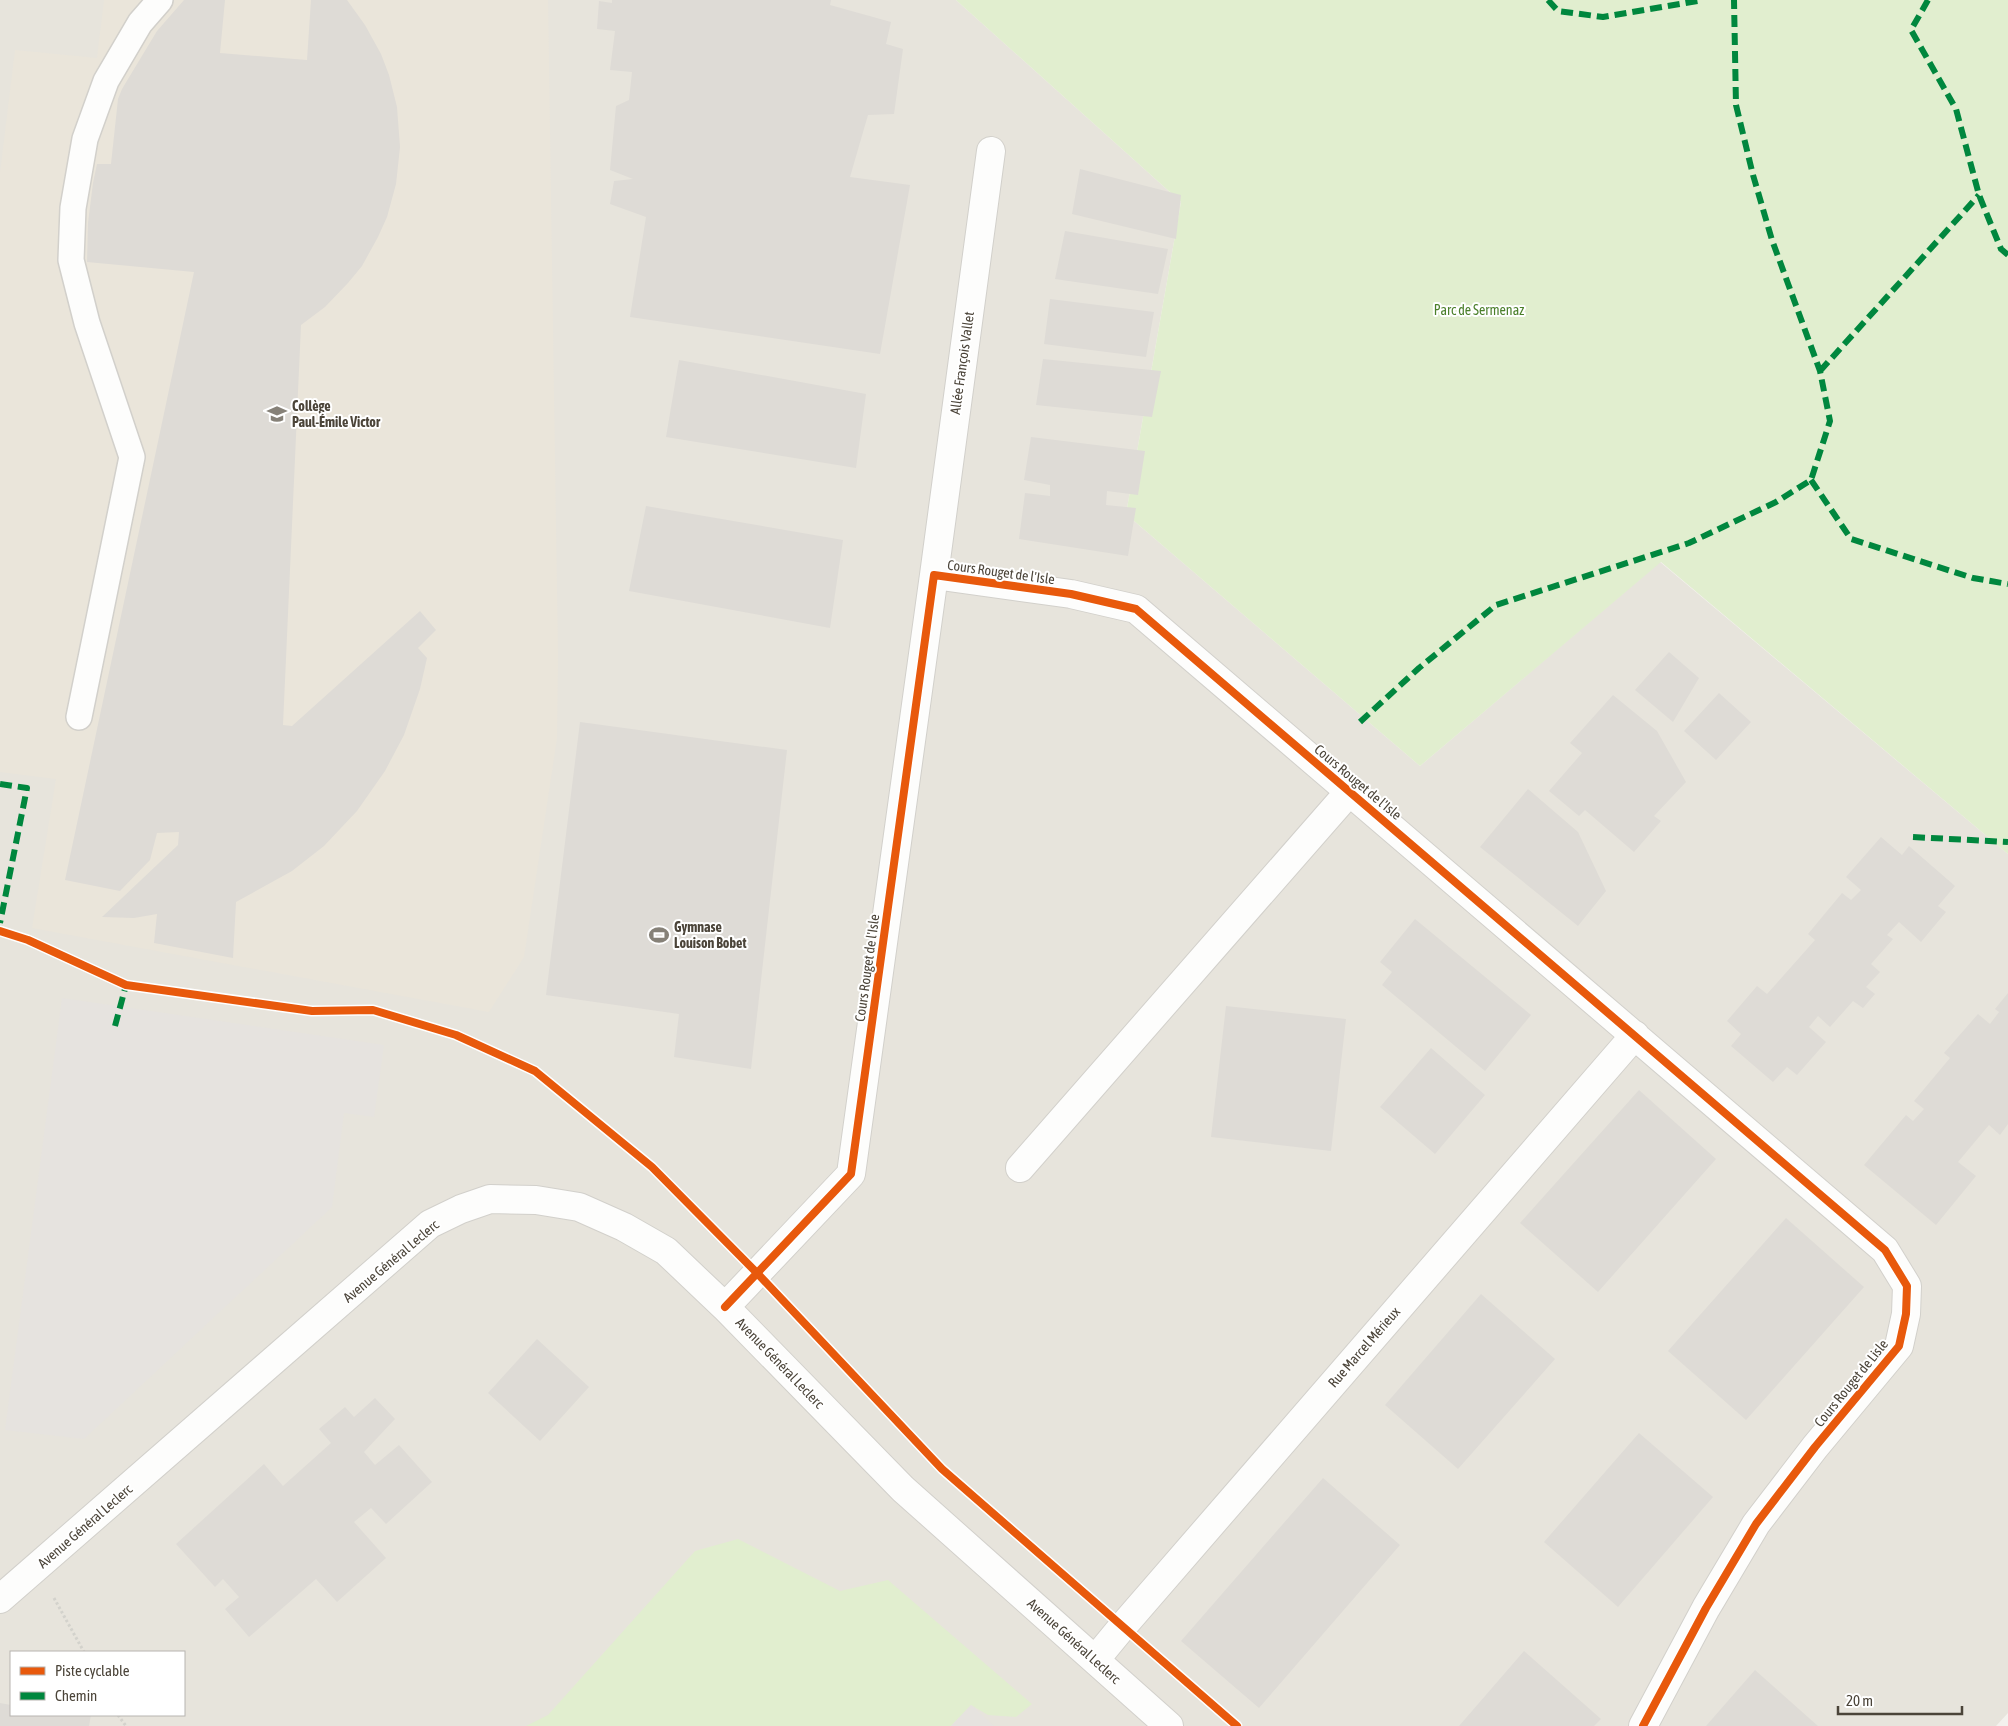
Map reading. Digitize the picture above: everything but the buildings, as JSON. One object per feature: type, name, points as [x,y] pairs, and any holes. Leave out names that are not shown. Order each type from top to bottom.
[{"type":"street","name":"Allée François Vallet","points":[[934,575],[991,151]]},
{"type":"street","name":"Cours Rouget de l'Isle","points":[[725,1307],[851,1174],[934,575],[1071,594],[1136,610],[1634,1035]]},
{"type":"street","points":[[1020,1168],[1350,791]]},
{"type":"street","name":"Rue Marcel Mérieux","points":[[1095,1660],[1634,1035]]},
{"type":"street","name":"Cours Rouget de Lisle","points":[[1634,1035],[1885,1250],[1906,1286],[1906,1314],[1899,1346],[1815,1448],[1756,1524],[1706,1608],[1643,1726]]},
{"type":"street","name":"Avenue Général Leclerc","points":[[0,1599],[430,1224],[461,1209],[490,1199],[536,1200],[579,1207],[624,1227],[666,1251],[725,1307],[903,1489],[1169,1726]]},
{"type":"lane","points":[[79,717],[132,457],[87,323],[73,269],[71,260],[73,208],[85,139],[106,81],[140,24],[160,0]]},
{"type":"path","points":[[33,1572],[59,1604],[83,1651]]},
{"type":"shaded area","points":[[0,0],[956,0],[1181,202],[1126,514],[1420,766],[1660,562],[2008,854],[2008,1713],[1996,1726],[0,1726]]},
{"type":"shaded area","name":"Collège Paul-Émile Victor","points":[[104,0],[548,0],[558,655],[557,738],[524,957],[489,1012],[32,928],[56,779],[0,772],[0,173],[15,50],[97,58]]},
{"type":"shaded area","points":[[62,998],[384,1045],[374,1117],[344,1113],[332,1207],[84,1439],[5,1430]]},
{"type":"shaded area","points":[[971,1705],[994,1726],[951,1726]]},
{"type":"green space","name":"Parc de Sermenaz","points":[[956,0],[2008,0],[2008,854],[1661,562],[1420,766],[1126,514],[1181,202]]},
{"type":"green space","points":[[738,1539],[840,1591],[888,1580],[1032,1704],[1016,1717],[988,1715],[971,1705],[951,1726],[526,1726],[548,1715],[695,1551]]},
{"type":"marked path","points":[[1548,0],[1558,11],[1603,17],[1703,0]]},
{"type":"marked path","points":[[1360,722],[1419,668],[1496,605],[1689,543],[1776,502],[1811,480],[1830,421],[1820,371],[1772,240],[1753,175],[1736,105],[1734,0]]},
{"type":"marked path","points":[[1928,0],[1911,30],[1956,109],[1979,195],[2001,249],[2008,255]]},
{"type":"marked path","points":[[1820,371],[1979,195]]},
{"type":"marked path","points":[[1811,480],[1851,539],[1973,578],[2008,584]]},
{"type":"marked path","points":[[0,784],[27,788],[0,923]]},
{"type":"marked path","points":[[1913,837],[2008,842]]},
{"type":"marked path","points":[[115,1026],[126,985]]},
{"type":"cycle path","points":[[725,1307],[851,1174],[934,575],[1071,594],[1136,609],[1885,1250],[1907,1286],[1906,1314],[1899,1346],[1815,1447],[1756,1524],[1706,1608],[1643,1726]]},
{"type":"cycle path","points":[[0,931],[28,940],[126,985],[312,1011],[373,1010],[456,1035],[535,1071],[652,1167],[758,1274],[942,1469],[1237,1726]]},
{"type":"place","name":"Collège Paul-Émile Victor","points":[[277,414]]},
{"type":"place","name":"Gymnase Louison Bobet","points":[[659,935]]}]
